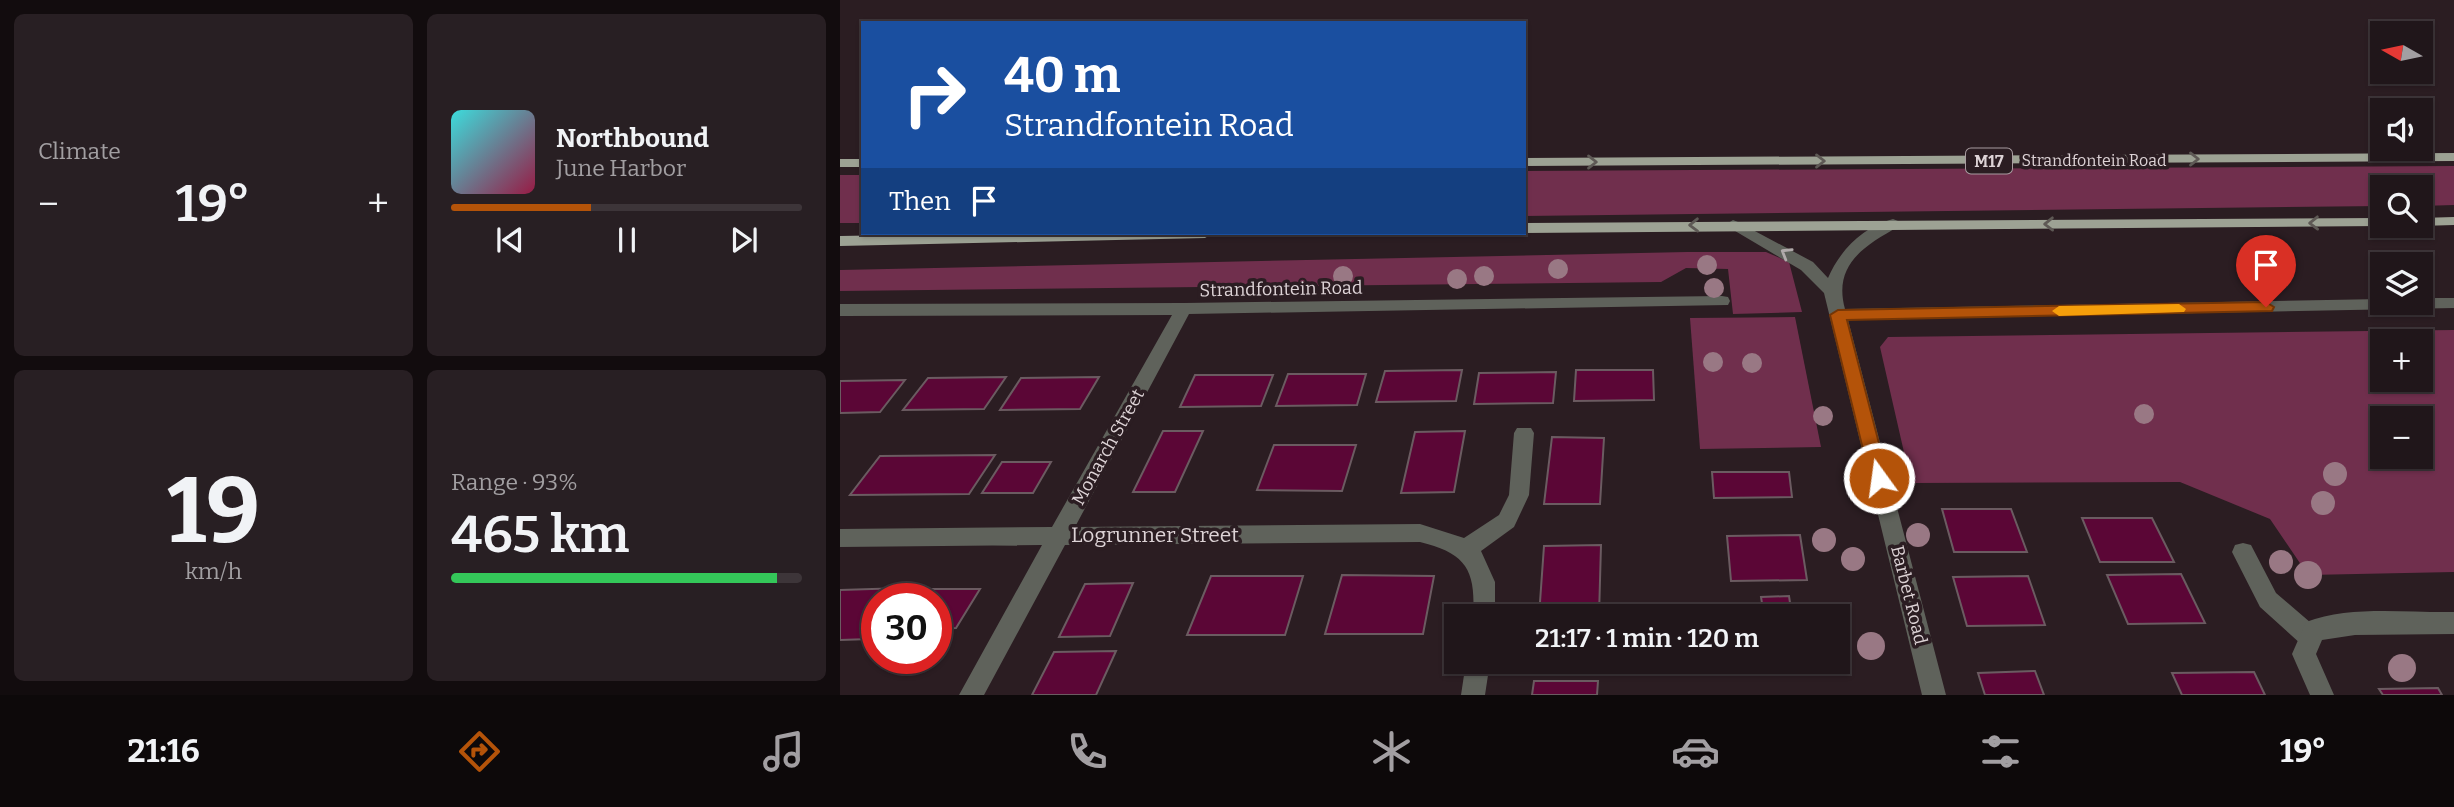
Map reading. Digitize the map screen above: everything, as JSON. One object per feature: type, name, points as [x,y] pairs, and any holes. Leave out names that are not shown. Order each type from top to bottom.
[{"type":"main road","name":"Strandfontein Road","points":[[1526,162],[2454,157]]},
{"type":"main road","points":[[840,163],[861,163]]},
{"type":"main road","points":[[2433,222],[2454,221]]},
{"type":"main road","points":[[1526,228],[2370,222]]},
{"type":"main road","points":[[840,241],[1114,235]]},
{"type":"street","points":[[1733,225],[1807,266],[1832,291]]},
{"type":"street","points":[[1832,291],[1838,268],[1853,248],[1893,225]]},
{"type":"street","name":"Barbet Road","points":[[1832,291],[1934,695]]},
{"type":"street","name":"Strandfontein Road","points":[[840,310],[1184,309],[1722,301]]},
{"type":"street","points":[[1838,315],[2454,303]]},
{"type":"street","name":"Monarch Street","points":[[971,695],[1184,309]]},
{"type":"street","points":[[1486,604],[1487,594],[1480,564],[1466,549],[1507,521],[1519,495],[1524,433]]},
{"type":"street","name":"Logrunner Street","points":[[840,538],[1420,533],[1447,538],[1466,549]]},
{"type":"street","points":[[2243,552],[2268,600],[2310,637]]},
{"type":"street","points":[[2322,695],[2307,668],[2304,654],[2314,630],[2355,624],[2454,623]]},
{"type":"street","points":[[1473,695],[1476,674]]},
{"type":"shaded area","points":[[2454,166],[2454,205],[2433,206],[2433,175],[2370,175],[2370,206],[1526,216],[1526,171]]},
{"type":"shaded area","points":[[840,175],[861,175],[861,223],[840,223]]},
{"type":"shaded area","points":[[1766,252],[1789,262],[1802,312],[1733,314],[1728,269],[1686,268],[1661,282],[840,291],[840,270]]},
{"type":"shaded area","points":[[1795,317],[1821,447],[1700,449],[1690,318]]},
{"type":"shaded area","points":[[2433,330],[2454,330],[2454,572],[2308,575],[2270,519],[2180,482],[1911,483],[1880,347],[1888,337],[2370,331],[2370,392],[2433,392]]},
{"type":"building","points":[[1462,370],[1456,401],[1376,402],[1385,371]]},
{"type":"building","points":[[1576,370],[1653,370],[1654,400],[1574,401]]},
{"type":"building","points":[[1556,372],[1553,403],[1474,404],[1479,373]]},
{"type":"building","points":[[1288,374],[1366,374],[1357,405],[1276,406]]},
{"type":"building","points":[[1195,375],[1273,375],[1261,406],[1180,407]]},
{"type":"building","points":[[1006,377],[984,409],[903,410],[928,378]]},
{"type":"building","points":[[1099,377],[1080,409],[1000,410],[1021,378]]},
{"type":"building","points":[[905,380],[880,412],[840,413],[840,381]]},
{"type":"building","points":[[1163,431],[1203,431],[1175,492],[1133,492]]},
{"type":"building","points":[[1465,431],[1454,492],[1401,493],[1415,432]]},
{"type":"building","points":[[1552,437],[1604,438],[1600,504],[1544,504]]},
{"type":"building","points":[[1274,445],[1356,445],[1342,491],[1257,490]]},
{"type":"building","points":[[995,455],[969,494],[850,495],[880,456]]},
{"type":"building","points":[[1002,462],[1051,462],[1033,493],[982,493]]},
{"type":"building","points":[[1712,472],[1789,472],[1792,497],[1714,498]]},
{"type":"building","points":[[1942,509],[2011,509],[2027,552],[1954,552]]},
{"type":"building","points":[[2082,518],[2152,518],[2174,562],[2100,562]]},
{"type":"building","points":[[1800,535],[1807,580],[1731,581],[1727,536]]},
{"type":"building","points":[[1601,545],[1599,604],[1540,604],[1544,546]]},
{"type":"building","points":[[2181,574],[2205,623],[2128,624],[2107,575]]},
{"type":"building","points":[[1342,575],[1434,576],[1423,634],[1325,634]]},
{"type":"building","points":[[1211,576],[1303,576],[1285,635],[1187,635]]},
{"type":"building","points":[[2028,576],[2045,625],[1967,626],[1953,577]]},
{"type":"building","points":[[1133,583],[1110,636],[1059,637],[1085,584]]},
{"type":"building","points":[[861,589],[861,639],[840,640],[840,590]]},
{"type":"building","points":[[952,589],[980,589],[956,628],[952,628]]},
{"type":"building","points":[[1789,596],[1790,604],[1762,604],[1761,597]]},
{"type":"building","points":[[1116,651],[1096,695],[1032,695],[1054,652]]},
{"type":"building","points":[[2035,671],[2044,695],[1985,695],[1978,673]]},
{"type":"building","points":[[2254,672],[2265,695],[2182,695],[2172,673]]},
{"type":"building","points":[[1534,681],[1598,681],[1597,695],[1532,695]]},
{"type":"building","points":[[2438,688],[2442,695],[2383,695],[2379,689]]},
{"type":"slow traffic","points":[[2059,311],[2179,309]]},
{"type":"route","points":[[1879,478],[1838,315],[2266,307]]}]
